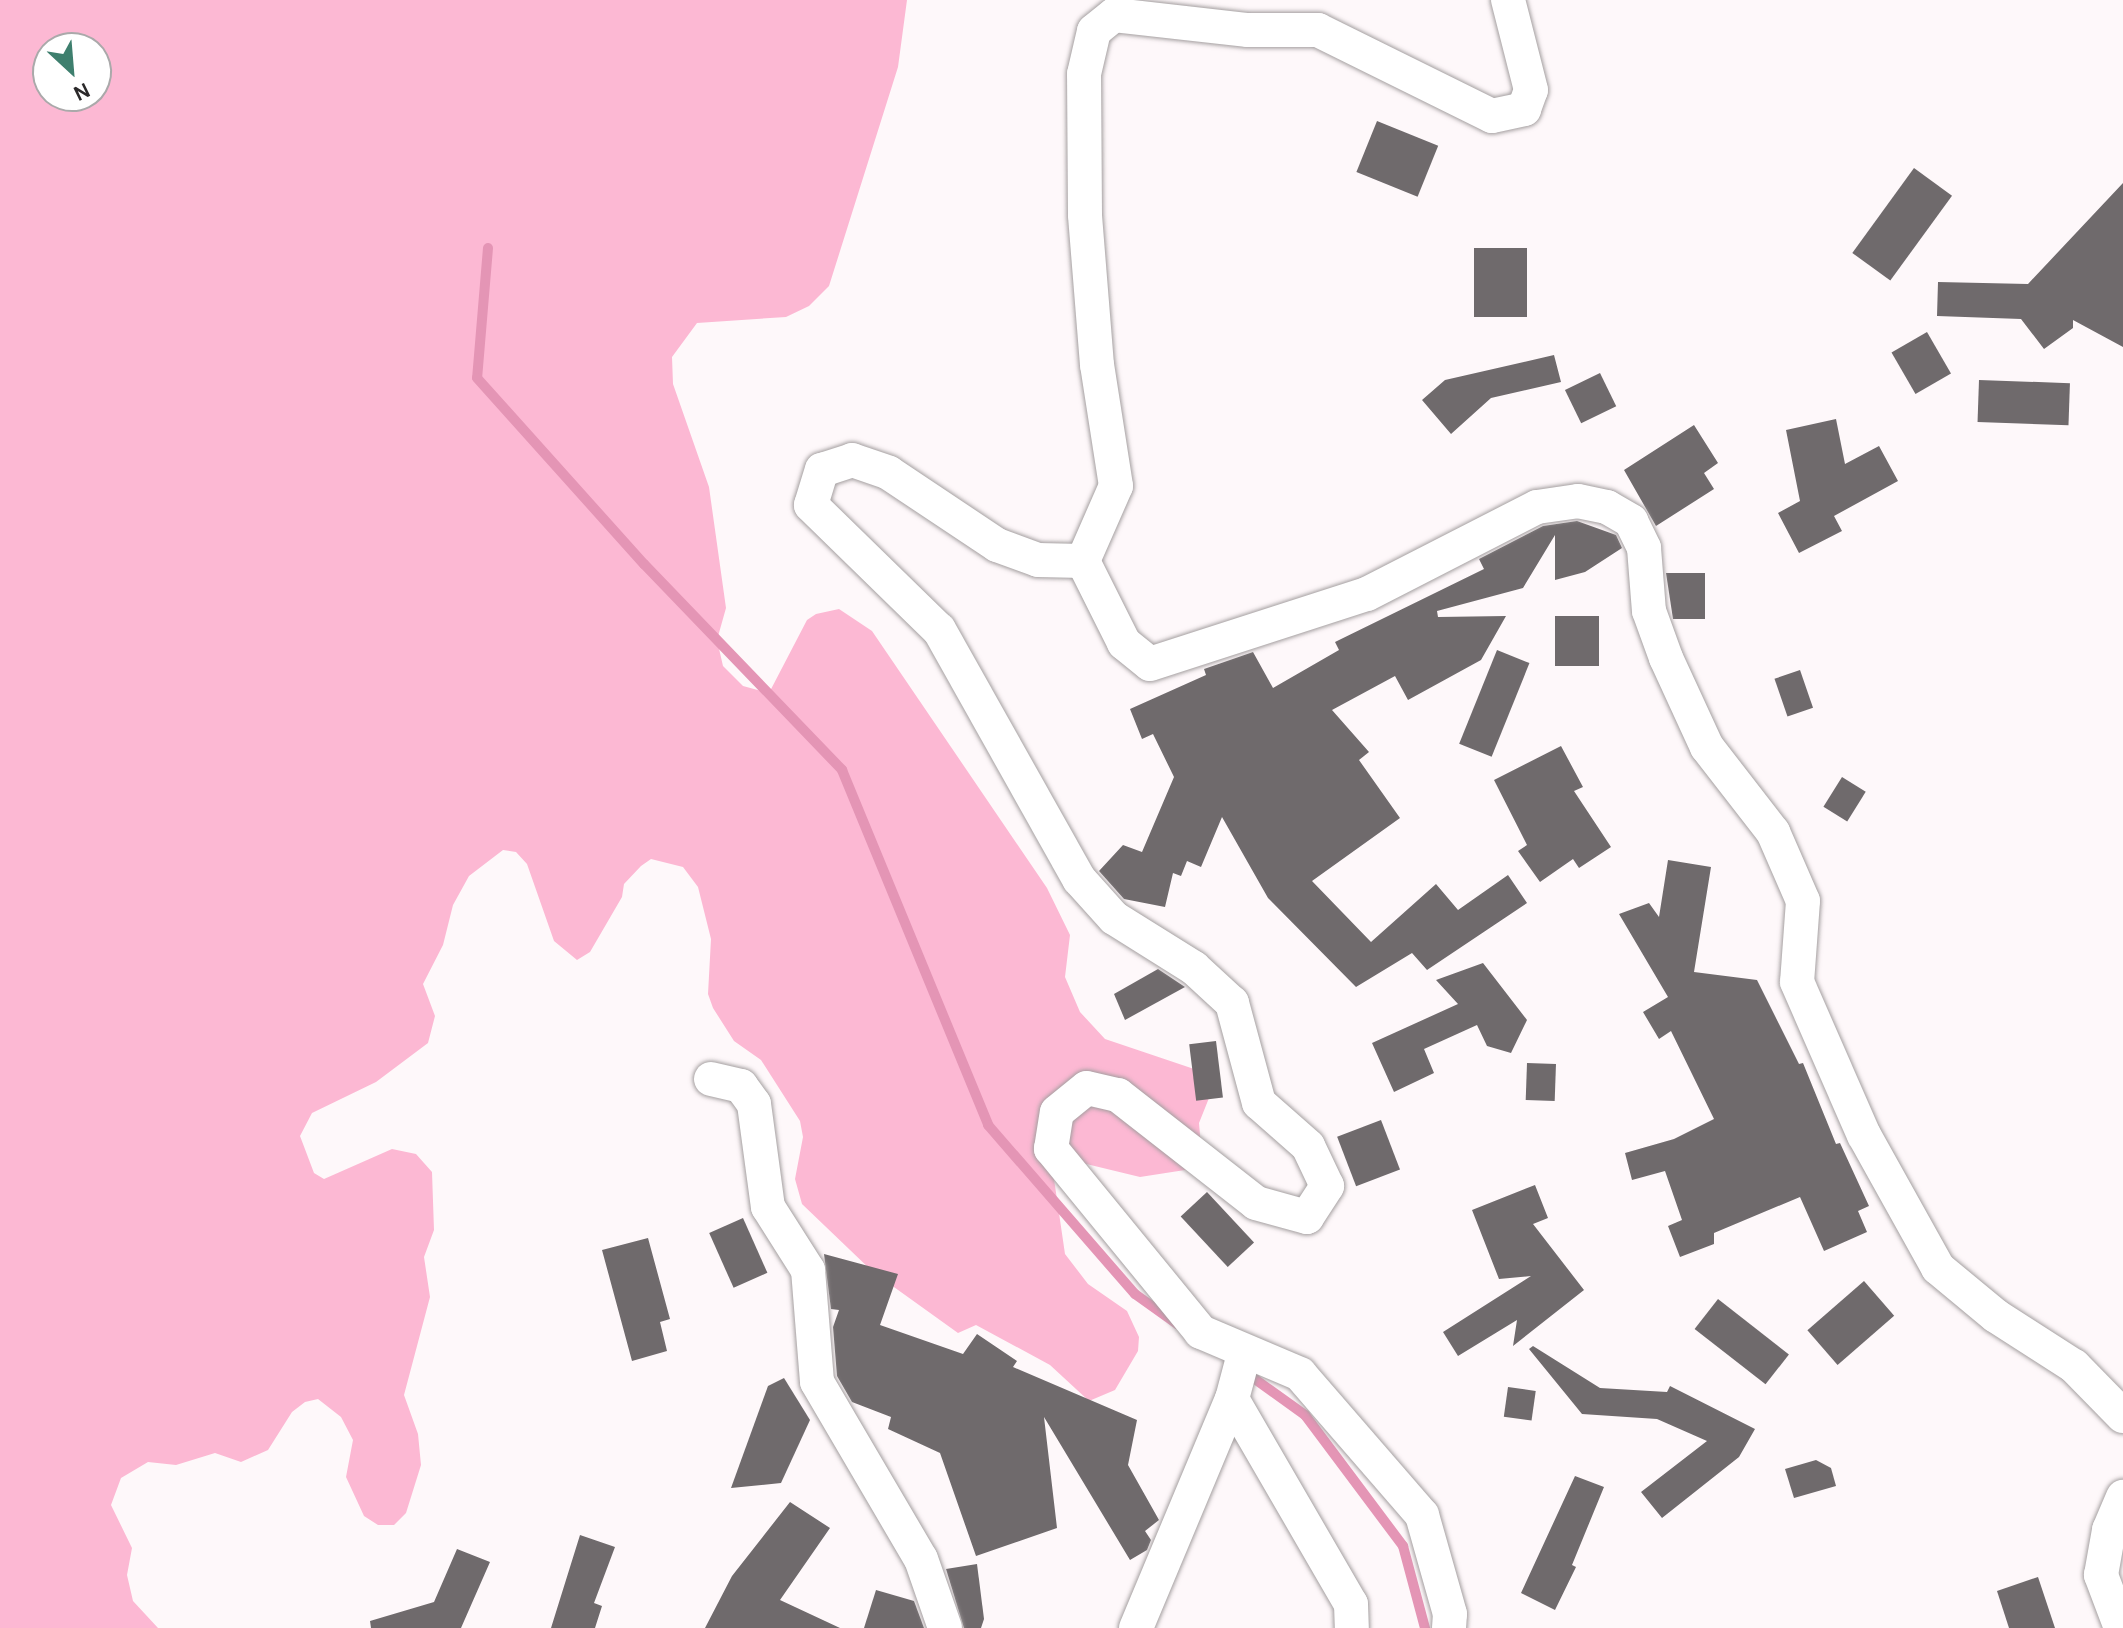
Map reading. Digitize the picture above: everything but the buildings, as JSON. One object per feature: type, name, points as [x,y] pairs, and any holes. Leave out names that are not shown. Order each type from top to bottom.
[{"type":"street","points":[[1083,561],[1116,486],[1097,365],[1085,215],[1084,74],[1094,31],[1114,15],[1248,30],[1318,30],[1492,116],[1524,109],[1531,90],[1508,0]]},
{"type":"street","points":[[1083,561],[1038,560],[997,545],[889,473],[852,460],[822,470],[811,505],[939,630],[1079,879],[1114,918],[1194,968],[1232,1003],[1259,1103],[1308,1146],[1327,1186],[1307,1217],[1256,1203],[1118,1095],[1087,1088],[1057,1112],[1051,1149],[1201,1332],[1244,1354],[1300,1374],[1422,1515],[1450,1614],[1449,1628]]},
{"type":"street","points":[[1083,561],[1124,643],[1150,664],[1367,594],[1537,507],[1578,501],[1607,507],[1631,521],[1644,548],[1649,611],[1666,658],[1707,747],[1773,832],[1803,901],[1797,982],[1864,1135],[1938,1268],[1996,1316],[2074,1366],[2123,1416]]},
{"type":"street","points":[[711,1079],[741,1086],[754,1104],[768,1207],[808,1270],[817,1382],[921,1559],[945,1628]]},
{"type":"street","points":[[1136,1628],[1232,1399],[1244,1354]]},
{"type":"street","points":[[1232,1399],[1351,1604],[1352,1628]]},
{"type":"street","points":[[2121,1628],[2101,1575],[2109,1530],[2123,1497]]},
{"type":"shaded area","points":[[0,0],[907,0],[898,67],[829,286],[809,306],[786,317],[697,323],[672,357],[673,384],[709,487],[726,608],[717,640],[723,666],[743,686],[769,693],[807,620],[816,614],[839,609],[872,631],[1047,888],[1070,935],[1065,977],[1080,1012],[1105,1039],[1200,1071],[1211,1093],[1199,1123],[1201,1147],[1196,1162],[1185,1170],[1140,1177],[1074,1161],[1054,1179],[1065,1254],[1088,1284],[1127,1311],[1139,1337],[1138,1351],[1115,1390],[1089,1401],[1050,1365],[976,1325],[958,1333],[873,1272],[802,1204],[795,1179],[803,1137],[800,1121],[761,1060],[734,1041],[713,1008],[708,994],[711,939],[698,887],[683,867],[651,859],[641,866],[624,884],[622,897],[590,952],[577,960],[554,941],[527,864],[516,852],[503,850],[469,876],[453,905],[443,945],[423,984],[435,1016],[428,1043],[376,1082],[312,1113],[300,1136],[314,1173],[324,1179],[392,1149],[416,1154],[432,1172],[434,1230],[424,1257],[430,1297],[404,1395],[418,1434],[421,1465],[406,1513],[394,1525],[378,1525],[364,1516],[346,1477],[353,1440],[341,1417],[318,1399],[305,1402],[292,1412],[268,1450],[241,1462],[215,1453],[176,1465],[148,1462],[121,1478],[111,1505],[132,1548],[127,1575],[133,1601],[158,1628],[0,1628]]},
{"type":"waterway","points":[[488,248],[477,378],[644,564],[842,770],[988,1125],[1135,1294],[1177,1324]]},
{"type":"waterway","points":[[1245,1372],[1305,1415],[1403,1546],[1425,1628]]}]
